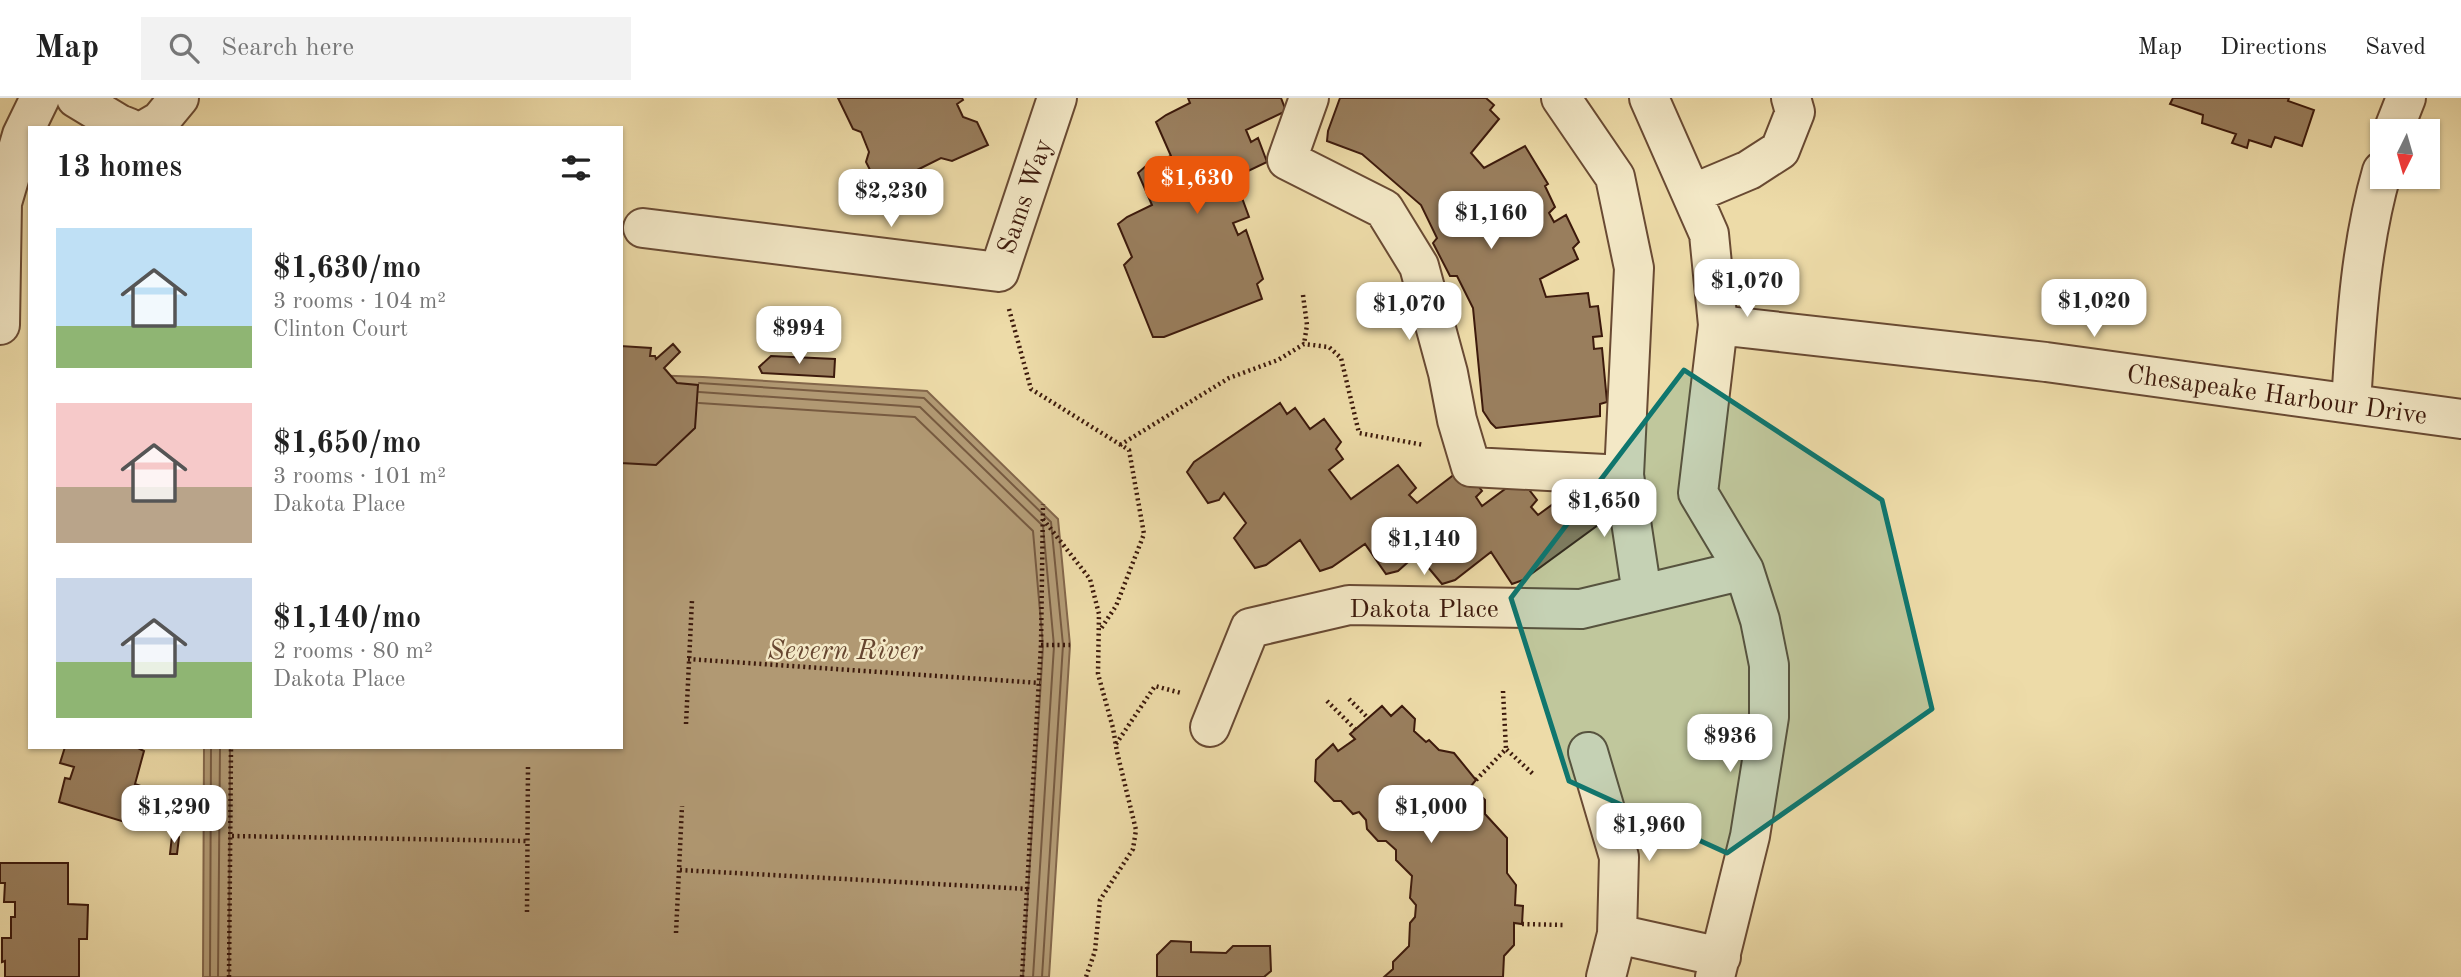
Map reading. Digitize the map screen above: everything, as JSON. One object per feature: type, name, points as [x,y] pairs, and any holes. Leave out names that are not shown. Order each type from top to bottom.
[{"type":"street","points":[[0,325],[1,203],[22,135],[40,98]]},
{"type":"street","points":[[76,98],[124,126]]},
{"type":"street","points":[[151,126],[160,121],[179,98]]},
{"type":"street","name":"Sams Way","points":[[643,228],[999,272],[1057,98]]},
{"type":"street","points":[[1309,98],[1287,160],[1384,209],[1419,266],[1471,467],[1624,475]]},
{"type":"street","points":[[1561,98],[1615,177],[1633,268],[1624,475],[1642,594]]},
{"type":"street","points":[[1617,934],[1718,967],[1750,836],[1769,717],[1769,665],[1760,620],[1744,570],[1698,493],[1718,325],[1709,234],[1649,98]]},
{"type":"street","points":[[1692,194],[1749,170],[1780,150],[1795,112],[1791,98]]},
{"type":"street","points":[[2398,119],[2406,98]]},
{"type":"street","points":[[2351,404],[2358,293],[2370,214],[2377,189]]},
{"type":"street","name":"Chesapeake Harbour Drive","points":[[1718,325],[2046,362],[2461,419]]},
{"type":"street","name":"Dakota Place","points":[[1215,715],[1250,628],[1349,606],[1581,609],[1744,570]]},
{"type":"street","points":[[1588,752],[1619,857],[1617,934],[1605,977]]},
{"type":"path","points":[[999,272],[1031,388],[1129,450],[1144,534],[1116,606],[1099,631]]},
{"type":"path","points":[[1303,295],[1307,325],[1304,344]]},
{"type":"path","points":[[1120,444],[1228,378],[1278,360],[1304,344],[1329,348],[1341,358],[1359,433],[1466,453]]},
{"type":"path","points":[[1023,977],[1040,683],[1043,504]]},
{"type":"path","points":[[1043,519],[1090,579],[1100,614],[1098,674],[1136,830],[1133,849],[1100,900],[1095,951],[1086,977]]},
{"type":"path","points":[[686,724],[692,600]]},
{"type":"path","points":[[1041,645],[1070,645]]},
{"type":"path","points":[[688,659],[1040,683]]},
{"type":"path","points":[[1116,745],[1155,686],[1215,715]]},
{"type":"path","points":[[1503,691],[1506,749],[1533,774]]},
{"type":"path","points":[[1349,699],[1368,718]]},
{"type":"path","points":[[1327,701],[1355,729]]},
{"type":"path","points":[[229,977],[231,749]]},
{"type":"path","points":[[1476,779],[1506,749]]},
{"type":"path","points":[[527,912],[528,765]]},
{"type":"path","points":[[676,933],[682,806]]},
{"type":"path","points":[[232,836],[527,841]]},
{"type":"path","points":[[680,870],[1028,889]]},
{"type":"path","points":[[1522,924],[1563,925]]},
{"type":"highlighted area","points":[[1684,370],[1882,500],[1932,709],[1727,853],[1569,781],[1511,598]]},
{"type":"water","name":"Severn River","points":[[623,374],[927,391],[1058,519],[1070,645],[1049,977],[203,977],[204,749],[623,749]]},
{"type":"building","points":[[838,98],[962,98],[957,104],[963,117],[977,122],[988,145],[952,161],[941,158],[911,173],[917,183],[896,192],[878,186],[866,162],[869,152],[861,132],[853,129]]},
{"type":"building","points":[[1188,98],[1281,98],[1286,111],[1246,130],[1251,142],[1258,138],[1267,162],[1227,181],[1231,192],[1238,187],[1249,217],[1233,223],[1238,235],[1246,230],[1263,279],[1257,284],[1262,299],[1164,337],[1153,337],[1124,265],[1132,257],[1118,224],[1152,205],[1138,173],[1147,165],[1171,156],[1156,122],[1190,103]]},
{"type":"building","points":[[1340,98],[1486,98],[1494,105],[1490,110],[1499,119],[1471,153],[1484,168],[1525,146],[1548,184],[1545,186],[1555,207],[1549,213],[1554,222],[1566,215],[1579,242],[1573,248],[1578,259],[1540,279],[1546,297],[1588,293],[1590,307],[1598,306],[1602,336],[1593,337],[1594,349],[1602,348],[1607,402],[1600,404],[1600,416],[1496,428],[1491,423],[1483,411],[1473,308],[1457,276],[1450,276],[1433,243],[1437,238],[1421,205],[1362,154],[1327,141]]},
{"type":"building","points":[[2173,98],[2289,98],[2288,101],[2314,110],[2302,146],[2275,137],[2271,147],[2249,140],[2247,148],[2232,143],[2236,134],[2202,123],[2203,115],[2170,104]]},
{"type":"building","points":[[673,344],[680,352],[664,368],[677,383],[698,385],[695,428],[656,465],[623,463],[623,346],[651,348],[650,356],[655,356],[656,359]]},
{"type":"building","points":[[771,356],[835,359],[834,377],[762,373],[759,367]]},
{"type":"building","points":[[1280,403],[1287,414],[1295,408],[1310,429],[1324,419],[1341,442],[1336,449],[1343,459],[1329,470],[1351,499],[1398,465],[1416,488],[1409,495],[1417,503],[1464,467],[1482,491],[1476,497],[1482,506],[1520,478],[1537,500],[1531,507],[1538,515],[1590,477],[1607,501],[1601,506],[1609,517],[1523,580],[1512,584],[1491,552],[1455,580],[1442,584],[1417,554],[1398,571],[1386,574],[1365,544],[1332,567],[1320,571],[1300,540],[1266,565],[1255,568],[1234,538],[1246,523],[1224,493],[1219,500],[1208,503],[1187,472],[1194,462]]},
{"type":"building","points":[[1382,706],[1391,716],[1402,706],[1415,719],[1414,731],[1426,742],[1429,740],[1439,750],[1454,753],[1476,780],[1471,786],[1485,800],[1485,814],[1507,838],[1507,873],[1516,885],[1515,905],[1523,906],[1522,924],[1514,923],[1514,945],[1504,956],[1503,977],[1384,977],[1393,969],[1393,962],[1409,946],[1410,923],[1415,917],[1416,905],[1410,898],[1412,876],[1396,860],[1396,850],[1386,841],[1378,841],[1367,829],[1366,820],[1359,812],[1353,814],[1341,801],[1334,801],[1315,781],[1316,760],[1333,744],[1338,751],[1355,739],[1350,734]]},
{"type":"building","points":[[64,749],[144,751],[135,784],[146,788],[140,815],[128,823],[59,802],[65,778],[70,779],[74,767],[60,763]]},
{"type":"building","points":[[172,836],[179,837],[177,854],[170,854]]},
{"type":"building","points":[[0,863],[68,863],[68,904],[88,905],[87,939],[79,939],[79,977],[5,977],[2,938],[11,938],[11,917],[15,917],[15,902],[4,902],[5,883],[0,883]]},
{"type":"building","points":[[1171,941],[1191,942],[1191,952],[1226,953],[1233,946],[1270,946],[1271,971],[1264,977],[1157,977],[1157,955]]}]
